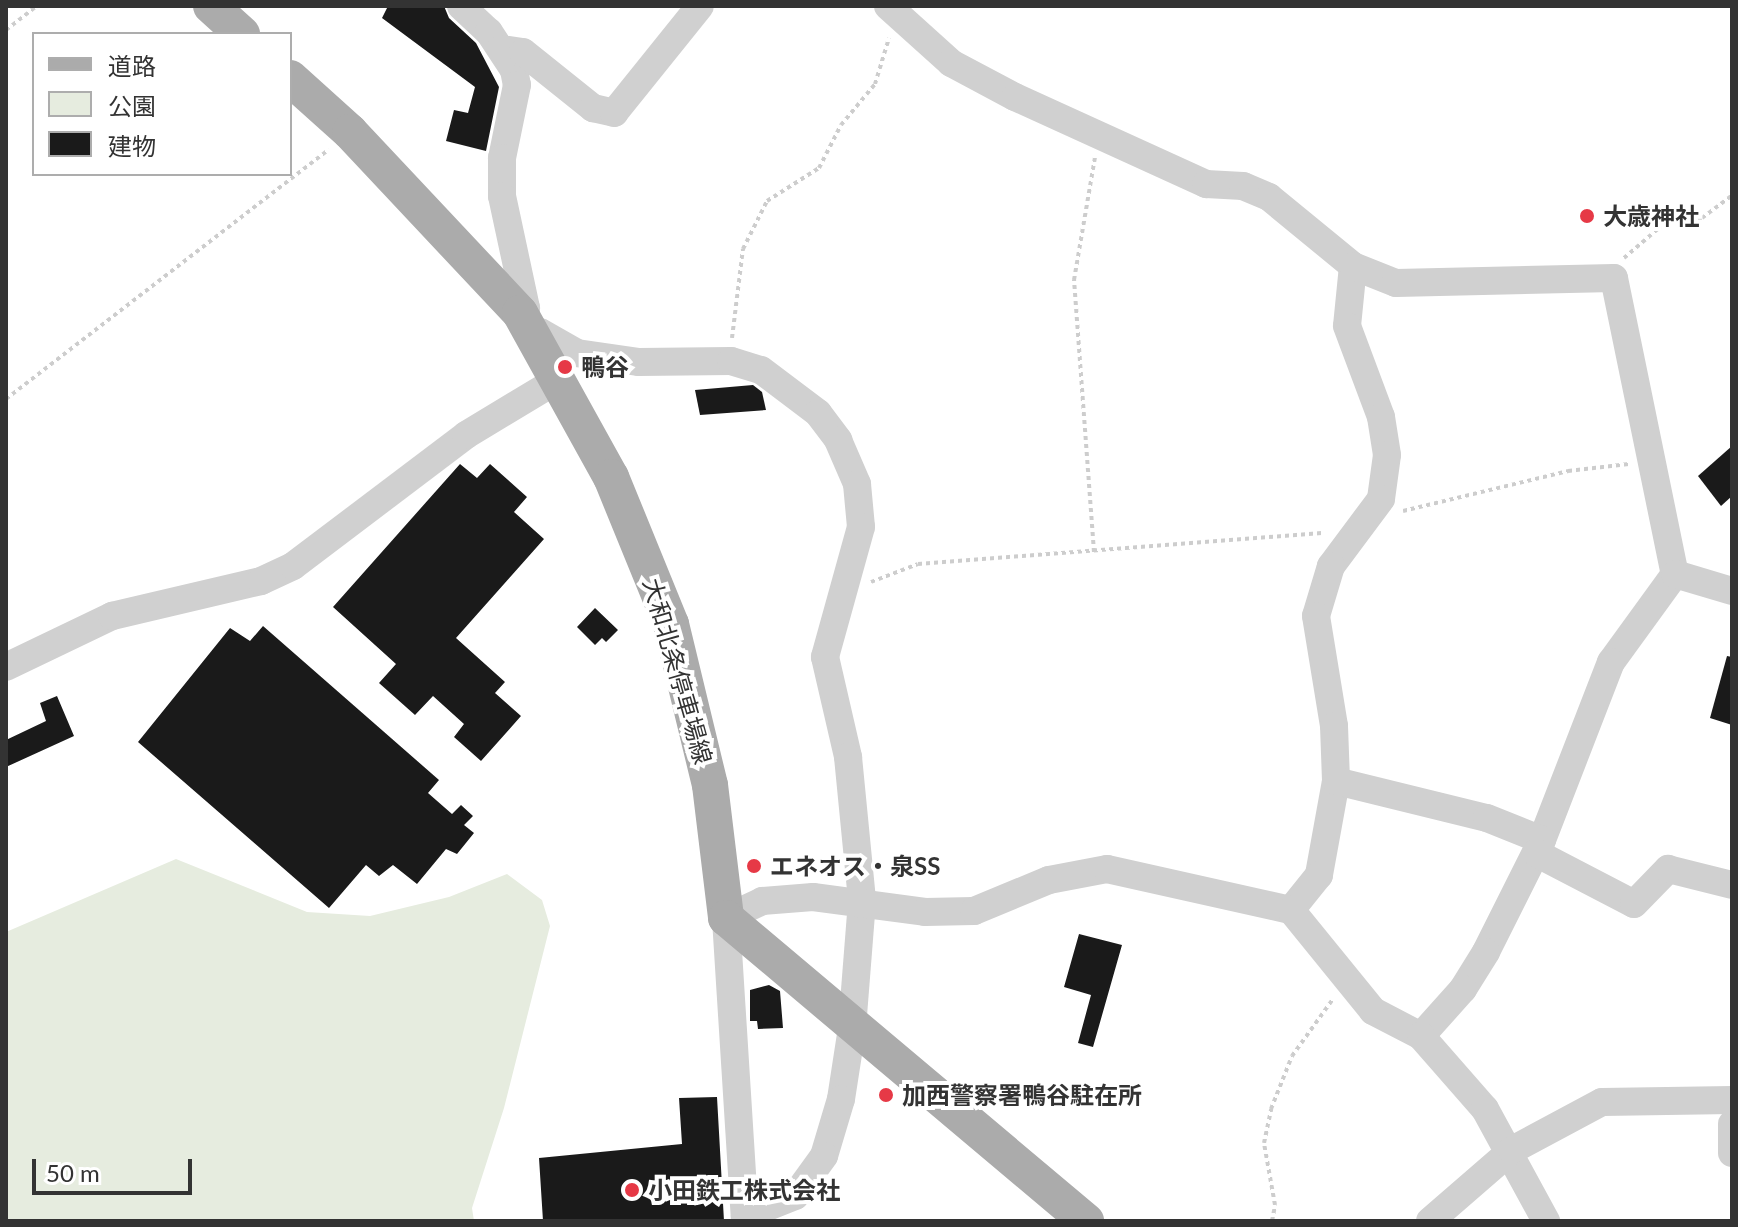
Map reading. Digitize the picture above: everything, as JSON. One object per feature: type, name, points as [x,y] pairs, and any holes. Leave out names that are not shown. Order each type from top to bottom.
[{"type":"main road","points":[[211,6],[240,32]]},
{"type":"main road","name":"大和北条停車場線","points":[[292,80],[350,132],[527,323],[611,477],[671,624],[710,785],[726,918]]},
{"type":"main road","points":[[726,918],[852,1028],[1086,1221]]},
{"type":"street","points":[[461,6],[501,49],[517,85],[502,158],[502,196],[524,294],[527,323],[577,353],[639,362],[731,361],[787,385],[838,440],[860,505],[861,527],[842,594],[826,669],[848,757],[862,901],[852,1028],[841,1099],[824,1156],[795,1196],[745,1218],[726,918],[762,901],[813,897],[862,901],[925,912],[974,911],[1049,880],[1107,869],[1291,910],[1373,1011],[1421,1036],[1485,1109],[1512,1150],[1546,1221]]},
{"type":"street","points":[[501,49],[523,52],[593,108],[614,113],[700,6]]},
{"type":"street","points":[[892,11],[951,63],[1206,184],[1243,186],[1269,197],[1353,266],[1396,283],[1614,278],[1675,574],[1611,662],[1539,846],[1463,989],[1421,1036]]},
{"type":"street","points":[[1291,910],[1319,875],[1336,781],[1334,726],[1316,616],[1331,566],[1381,499],[1387,455],[1381,417],[1347,326],[1353,266]]},
{"type":"street","points":[[6,667],[112,616],[261,581],[293,566],[466,435],[559,379]]},
{"type":"street","points":[[1675,574],[1732,591]]},
{"type":"street","points":[[1336,781],[1487,818],[1634,904],[1668,869],[1732,885]]},
{"type":"street","points":[[1430,1221],[1512,1150],[1602,1102],[1732,1100]]},
{"type":"street","points":[[1732,1124],[1732,1153]]},
{"type":"path","points":[[6,30],[37,6]]},
{"type":"path","points":[[731,361],[732,314],[743,249],[767,201],[819,168],[841,125],[875,84],[892,11]]},
{"type":"path","points":[[6,399],[350,132]]},
{"type":"path","points":[[1094,552],[1074,280],[1099,133]]},
{"type":"path","points":[[1614,278],[1634,244],[1659,228],[1702,218],[1732,195]]},
{"type":"path","points":[[842,594],[918,564],[1341,532],[1367,521],[1568,471],[1651,461]]},
{"type":"path","points":[[1272,1221],[1275,1205],[1264,1143],[1271,1109],[1292,1056],[1347,982]]},
{"type":"green space","points":[[176,859],[307,912],[370,916],[449,897],[507,874],[542,900],[550,926],[504,1108],[472,1208],[474,1221],[6,1221],[6,932]]},
{"type":"building","points":[[388,6],[444,6],[449,18],[476,43],[499,87],[486,151],[446,141],[454,110],[468,113],[475,87],[382,18]]},
{"type":"building","points":[[753,385],[762,392],[766,410],[700,415],[695,390]]},
{"type":"building","points":[[1732,446],[1732,496],[1721,506],[1698,476]]},
{"type":"building","points":[[460,464],[477,478],[490,464],[527,497],[514,512],[544,539],[456,638],[505,682],[495,693],[521,716],[481,761],[454,737],[464,724],[433,696],[415,715],[379,683],[396,664],[333,607]]},
{"type":"building","points":[[595,608],[618,630],[606,642],[602,638],[595,645],[577,627]]},
{"type":"building","points":[[263,626],[439,780],[428,793],[452,814],[461,805],[473,816],[464,825],[474,833],[457,854],[446,849],[417,884],[393,865],[379,876],[366,865],[329,908],[138,742],[230,628],[250,641]]},
{"type":"building","points":[[1727,656],[1732,657],[1732,725],[1710,718]]},
{"type":"building","points":[[57,696],[74,736],[6,767],[6,740],[46,721],[40,703]]},
{"type":"building","points":[[1079,934],[1122,945],[1093,1047],[1078,1043],[1091,995],[1064,987]]},
{"type":"building","points":[[769,985],[780,991],[783,1028],[758,1029],[757,1021],[750,1021],[750,990]]},
{"type":"building","name":"小田鉄工株式会社","points":[[717,1097],[724,1221],[543,1221],[539,1158],[682,1144],[679,1098]]},
{"type":"place","name":"大歳神社","points":[[1587,216]]},
{"type":"place","name":"鴨谷","points":[[565,367]]},
{"type":"place","name":"エネオス・泉SS","points":[[754,866]]},
{"type":"place","name":"加西警察署鴨谷駐在所","points":[[886,1095]]},
{"type":"place","name":"小田鉄工株式会社","points":[[632,1190]]}]
